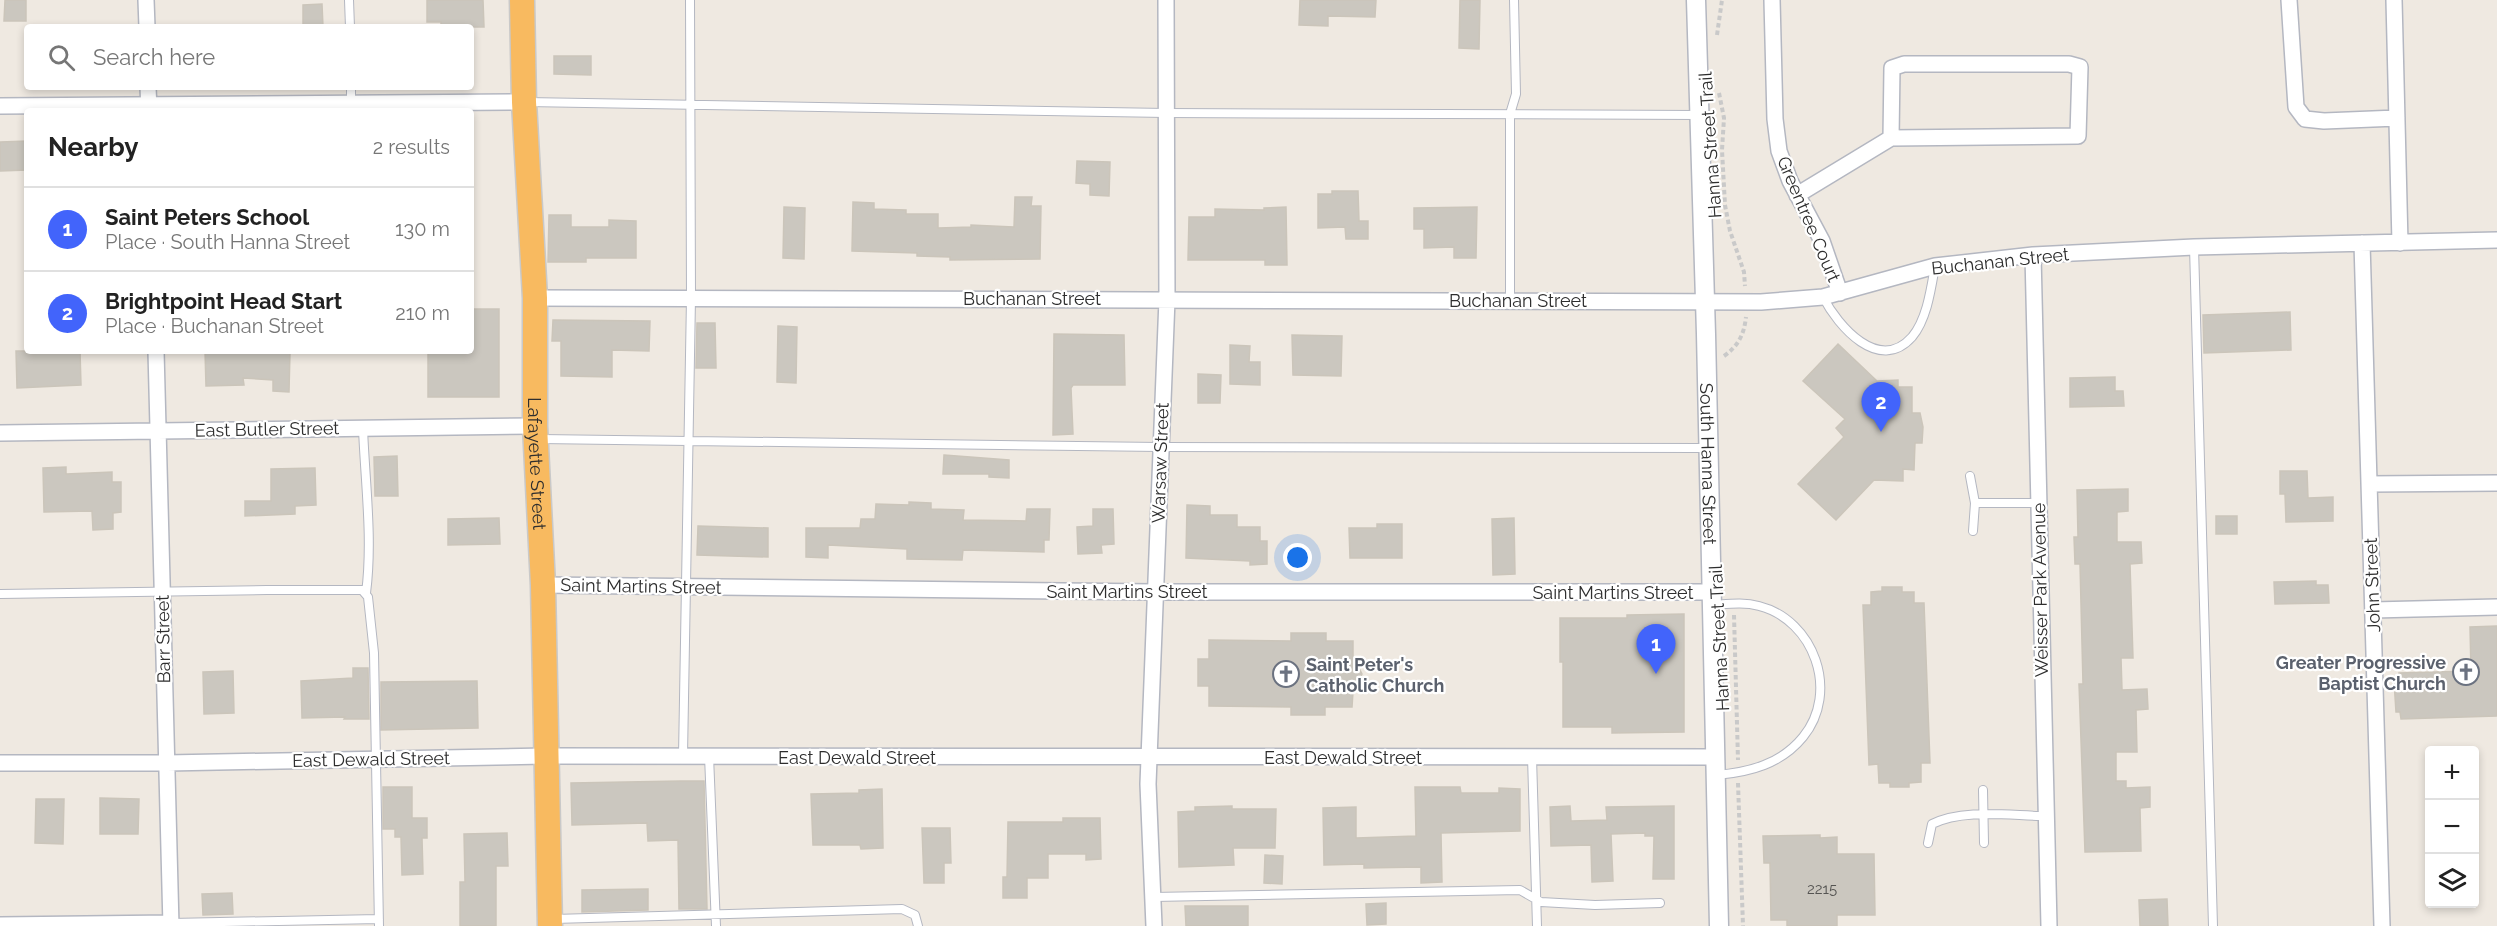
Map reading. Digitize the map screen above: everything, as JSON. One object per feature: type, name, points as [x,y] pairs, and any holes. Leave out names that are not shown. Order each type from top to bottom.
[{"type":"highway","name":"Lafayette Street","points":[[522,0],[524,102],[534,298],[535,432],[543,585],[550,922]]},
{"type":"street","points":[[146,0],[147,24]]},
{"type":"street","name":"Warsaw Street","points":[[1154,926],[1148,784],[1167,299],[1166,0]]},
{"type":"street","name":"South Hanna Street","points":[[1696,0],[1719,926]]},
{"type":"street","name":"Greentree Court","points":[[1772,0],[1776,129],[1779,151],[1797,195],[1822,241],[1840,293]]},
{"type":"street","points":[[2289,0],[2296,107],[2305,119],[2324,122],[2397,118]]},
{"type":"street","points":[[2394,0],[2400,243]]},
{"type":"street","points":[[1797,195],[1891,138],[2078,136],[2080,67],[2069,64],[1904,64],[1892,68],[1891,138]]},
{"type":"street","points":[[148,90],[149,107]]},
{"type":"street","points":[[0,106],[149,107],[524,102]]},
{"type":"street","name":"Buchanan Street","points":[[534,298],[1745,302],[1823,297],[1935,266],[2033,255],[2194,247],[2497,240]]},
{"type":"street","name":"John Street","points":[[2362,243],[2382,926]]},
{"type":"street","name":"Weisser Park Avenue","points":[[2033,255],[2049,926]]},
{"type":"street","name":"Barr Street","points":[[156,354],[171,924]]},
{"type":"street","name":"East Butler Street","points":[[0,433],[363,428],[535,432]]},
{"type":"street","points":[[2369,484],[2497,483]]},
{"type":"street","name":"Saint Martins Street","points":[[543,585],[1711,599]]},
{"type":"street","points":[[2373,610],[2497,608]]},
{"type":"street","name":"East Dewald Street","points":[[0,763],[167,763],[545,756],[1532,757],[1715,766]]},
{"type":"street","points":[[0,925],[171,924]]},
{"type":"lane","points":[[349,0],[350,24]]},
{"type":"lane","points":[[683,756],[691,298],[690,0]]},
{"type":"lane","points":[[1510,300],[1510,114],[1516,94],[1514,0]]},
{"type":"lane","points":[[351,90],[351,103]]},
{"type":"lane","points":[[524,102],[1166,113],[1699,115]]},
{"type":"lane","points":[[2194,247],[2213,926]]},
{"type":"lane","points":[[1823,297],[1832,314],[1857,340],[1874,348],[1889,350],[1900,346],[1912,336],[1922,318],[1935,266]]},
{"type":"lane","points":[[171,924],[379,923],[374,652],[366,593],[368,531],[363,428]]},
{"type":"lane","points":[[535,432],[689,441],[1160,447],[1708,448]]},
{"type":"lane","points":[[1970,476],[1975,503],[1973,531]]},
{"type":"lane","points":[[1975,503],[2038,503]]},
{"type":"lane","points":[[0,594],[359,589],[366,593]]},
{"type":"lane","points":[[1711,599],[1760,606],[1774,612],[1794,626],[1815,654],[1819,669],[1817,706],[1804,736],[1778,759],[1756,770],[1738,773],[1715,766]]},
{"type":"lane","points":[[709,756],[716,926]]},
{"type":"lane","points":[[1532,757],[1537,926]]},
{"type":"lane","points":[[1983,790],[1984,843]]},
{"type":"lane","points":[[1928,843],[1932,824],[1943,818],[1984,814],[2046,816]]},
{"type":"lane","points":[[1153,897],[1520,890],[1541,902],[1595,905],[1660,903]]},
{"type":"lane","points":[[550,922],[902,909],[915,915],[918,926]]},
{"type":"path","name":"Hanna Street Trail","points":[[1718,45],[1722,0]]},
{"type":"path","name":"Hanna Street Trail","points":[[1719,88],[1724,118],[1722,150],[1725,205],[1730,231],[1744,272],[1745,302],[1743,335],[1734,349],[1724,356]]},
{"type":"path","name":"Hanna Street Trail","points":[[1734,604],[1743,926]]},
{"type":"building","points":[[5,0],[26,0],[26,21],[4,21]]},
{"type":"building","points":[[427,0],[483,0],[484,27],[474,27],[474,24],[427,22]]},
{"type":"building","points":[[1300,0],[1376,0],[1375,17],[1328,16],[1328,26],[1299,25]]},
{"type":"building","points":[[1460,0],[1480,0],[1479,49],[1459,48]]},
{"type":"building","points":[[322,4],[323,24],[303,24],[303,5]]},
{"type":"building","points":[[554,56],[591,56],[591,75],[554,74]]},
{"type":"building","points":[[24,141],[24,170],[0,171],[0,142]]},
{"type":"building","points":[[1077,161],[1110,162],[1109,196],[1090,195],[1090,184],[1076,183]]},
{"type":"building","points":[[1332,191],[1358,191],[1359,221],[1368,221],[1368,239],[1346,239],[1345,227],[1318,228],[1318,194],[1332,194]]},
{"type":"building","points":[[1015,197],[1032,197],[1031,206],[1041,206],[1040,259],[950,260],[950,257],[917,256],[917,253],[852,251],[853,202],[874,203],[874,209],[906,210],[906,214],[938,214],[938,228],[971,227],[971,225],[1014,227]]},
{"type":"building","points":[[784,207],[805,208],[804,259],[783,258]]},
{"type":"building","points":[[1286,207],[1287,265],[1265,265],[1265,260],[1188,260],[1189,217],[1215,217],[1215,209],[1264,210],[1264,208]]},
{"type":"building","points":[[1477,207],[1476,258],[1454,258],[1454,247],[1424,248],[1424,229],[1414,229],[1414,208]]},
{"type":"building","points":[[549,215],[571,215],[571,227],[609,227],[609,220],[636,221],[636,258],[586,258],[586,262],[548,262]]},
{"type":"building","points":[[474,309],[499,309],[499,397],[428,397],[428,354],[474,354]]},
{"type":"building","points":[[2290,312],[2291,350],[2204,353],[2203,315]]},
{"type":"building","points":[[553,320],[650,321],[649,351],[612,350],[612,377],[561,376],[561,341],[552,341]]},
{"type":"building","points":[[697,323],[715,323],[716,368],[696,368]]},
{"type":"building","points":[[778,326],[797,327],[796,383],[777,382]]},
{"type":"building","points":[[1054,334],[1124,335],[1125,385],[1073,385],[1071,388],[1073,434],[1053,435]]},
{"type":"building","points":[[1292,335],[1342,336],[1341,376],[1293,375]]},
{"type":"building","points":[[1838,344],[1877,381],[1898,380],[1898,387],[1912,387],[1912,413],[1920,413],[1923,427],[1922,443],[1915,443],[1914,470],[1903,469],[1903,481],[1874,480],[1836,520],[1798,484],[1844,437],[1836,428],[1845,419],[1803,381]]},
{"type":"building","points":[[1230,345],[1250,346],[1249,362],[1260,362],[1260,385],[1230,384]]},
{"type":"building","points":[[16,351],[24,351],[24,354],[80,354],[81,385],[17,388]]},
{"type":"building","points":[[205,354],[290,354],[289,392],[273,391],[273,380],[243,378],[244,385],[206,386]]},
{"type":"building","points":[[1198,374],[1221,375],[1220,403],[1198,403]]},
{"type":"building","points":[[2115,377],[2115,391],[2123,391],[2124,406],[2070,407],[2070,378]]},
{"type":"building","points":[[944,455],[1009,460],[1009,478],[989,477],[989,474],[943,474]]},
{"type":"building","points":[[397,456],[398,496],[375,496],[374,457]]},
{"type":"building","points":[[66,467],[66,474],[112,472],[112,482],[121,482],[121,512],[113,513],[113,529],[93,530],[92,511],[44,512],[43,468]]},
{"type":"building","points":[[315,468],[316,505],[295,506],[295,514],[245,516],[245,501],[271,501],[271,469]]},
{"type":"building","points":[[2280,471],[2307,471],[2308,498],[2333,497],[2333,521],[2286,522],[2285,494],[2280,494]]},
{"type":"building","points":[[2128,489],[2128,511],[2117,512],[2117,542],[2141,542],[2142,563],[2130,564],[2133,658],[2121,658],[2122,690],[2147,689],[2148,709],[2136,710],[2137,752],[2116,752],[2116,781],[2126,781],[2126,788],[2150,787],[2150,807],[2140,808],[2141,851],[2085,852],[2079,684],[2083,684],[2080,564],[2075,564],[2074,537],[2078,537],[2077,490]]},
{"type":"building","points":[[909,502],[931,503],[931,509],[964,510],[963,520],[1026,521],[1027,509],[1050,509],[1049,540],[1044,540],[1044,552],[963,550],[962,560],[907,559],[907,549],[828,545],[828,558],[806,557],[806,528],[860,528],[861,519],[875,519],[876,504],[909,505]]},
{"type":"building","points":[[1187,505],[1210,506],[1210,515],[1237,515],[1237,527],[1260,527],[1260,541],[1267,541],[1267,564],[1250,565],[1250,561],[1186,558]]},
{"type":"building","points":[[1093,509],[1113,509],[1114,544],[1101,545],[1102,553],[1078,554],[1077,527],[1093,526]]},
{"type":"building","points":[[2216,516],[2237,516],[2237,534],[2216,534]]},
{"type":"building","points":[[499,518],[500,544],[448,545],[448,519]]},
{"type":"building","points":[[1514,518],[1515,574],[1493,575],[1492,519]]},
{"type":"building","points":[[1377,524],[1402,524],[1402,558],[1350,558],[1349,528],[1377,528]]},
{"type":"building","points":[[698,526],[768,528],[768,557],[697,555]]},
{"type":"building","points":[[2316,581],[2316,585],[2328,585],[2329,603],[2275,604],[2274,582]]},
{"type":"building","points":[[1882,587],[1902,587],[1902,592],[1914,592],[1914,603],[1924,603],[1930,763],[1921,763],[1921,782],[1909,783],[1909,787],[1890,787],[1890,783],[1879,783],[1878,764],[1869,765],[1863,605],[1871,605],[1871,592],[1882,591]]},
{"type":"building","points":[[1684,614],[1684,732],[1612,733],[1612,727],[1563,727],[1560,618],[1627,618],[1627,615]]},
{"type":"building","name":"Greater Progressive Baptist Church","points":[[2497,626],[2497,716],[2401,719],[2400,712],[2396,712],[2394,681],[2399,681],[2399,673],[2471,671],[2470,627]]},
{"type":"building","name":"Saint Peter's Catholic Church","points":[[1291,633],[1326,633],[1326,641],[1353,641],[1353,656],[1362,674],[1353,692],[1352,707],[1325,707],[1325,715],[1291,715],[1291,707],[1209,706],[1209,686],[1198,686],[1198,659],[1209,659],[1209,640],[1291,641]]},
{"type":"building","points":[[353,668],[368,668],[369,719],[302,718],[301,681],[353,678]]},
{"type":"building","points":[[233,671],[234,713],[204,714],[203,672]]},
{"type":"building","points":[[477,681],[478,728],[381,730],[381,682]]},
{"type":"building","points":[[704,781],[707,909],[679,909],[678,840],[648,841],[647,823],[572,825],[571,783]]},
{"type":"building","points":[[383,787],[412,787],[412,818],[427,818],[427,838],[422,838],[423,874],[402,875],[401,837],[395,837],[395,829],[383,829]]},
{"type":"building","points":[[1415,787],[1460,787],[1461,793],[1499,793],[1499,788],[1520,789],[1520,831],[1441,833],[1442,882],[1421,883],[1421,867],[1364,868],[1364,864],[1324,865],[1323,808],[1356,807],[1356,838],[1416,836]]},
{"type":"building","points":[[882,789],[883,848],[861,849],[860,845],[813,845],[811,794],[859,793],[859,790]]},
{"type":"building","points":[[100,798],[139,799],[138,834],[100,834]]},
{"type":"building","points":[[36,799],[64,799],[63,844],[35,843]]},
{"type":"building","points":[[1232,806],[1232,809],[1276,809],[1275,848],[1233,848],[1234,865],[1179,867],[1178,812],[1195,811],[1195,807]]},
{"type":"building","points":[[1570,806],[1571,821],[1607,820],[1606,807],[1674,806],[1674,879],[1653,879],[1654,836],[1645,836],[1645,833],[1611,834],[1613,881],[1592,882],[1591,845],[1551,846],[1550,807]]},
{"type":"building","points":[[1063,818],[1100,818],[1101,859],[1086,860],[1086,854],[1048,854],[1048,878],[1027,878],[1027,898],[1003,898],[1003,877],[1007,877],[1008,822],[1063,822]]},
{"type":"building","points":[[922,828],[950,828],[951,863],[944,863],[944,883],[924,883]]},
{"type":"building","points":[[507,833],[508,866],[496,866],[496,926],[460,926],[460,882],[465,882],[464,834]]},
{"type":"building","points":[[1820,835],[1820,838],[1837,837],[1837,854],[1874,854],[1875,915],[1837,915],[1837,926],[1787,926],[1787,920],[1771,920],[1770,863],[1764,863],[1763,836]]},
{"type":"building","points":[[1265,855],[1283,856],[1282,884],[1264,883]]},
{"type":"building","points":[[648,889],[648,910],[582,912],[582,890]]},
{"type":"building","points":[[232,893],[233,914],[203,915],[202,894]]},
{"type":"building","points":[[2167,899],[2168,926],[2140,926],[2139,900]]},
{"type":"building","points":[[1386,903],[1386,924],[1367,925],[1366,904]]},
{"type":"building","points":[[1185,906],[1248,906],[1248,926],[1186,926]]},
{"type":"place","name":"Brightpoint Head Start","points":[[1881,432]]},
{"type":"place","name":"Greater Progressive Baptist Church","points":[[2466,672]]},
{"type":"place","name":"Saint Peter's Catholic Church","points":[[1286,674]]},
{"type":"place","name":"Saint Peters School","points":[[1656,674]]}]
